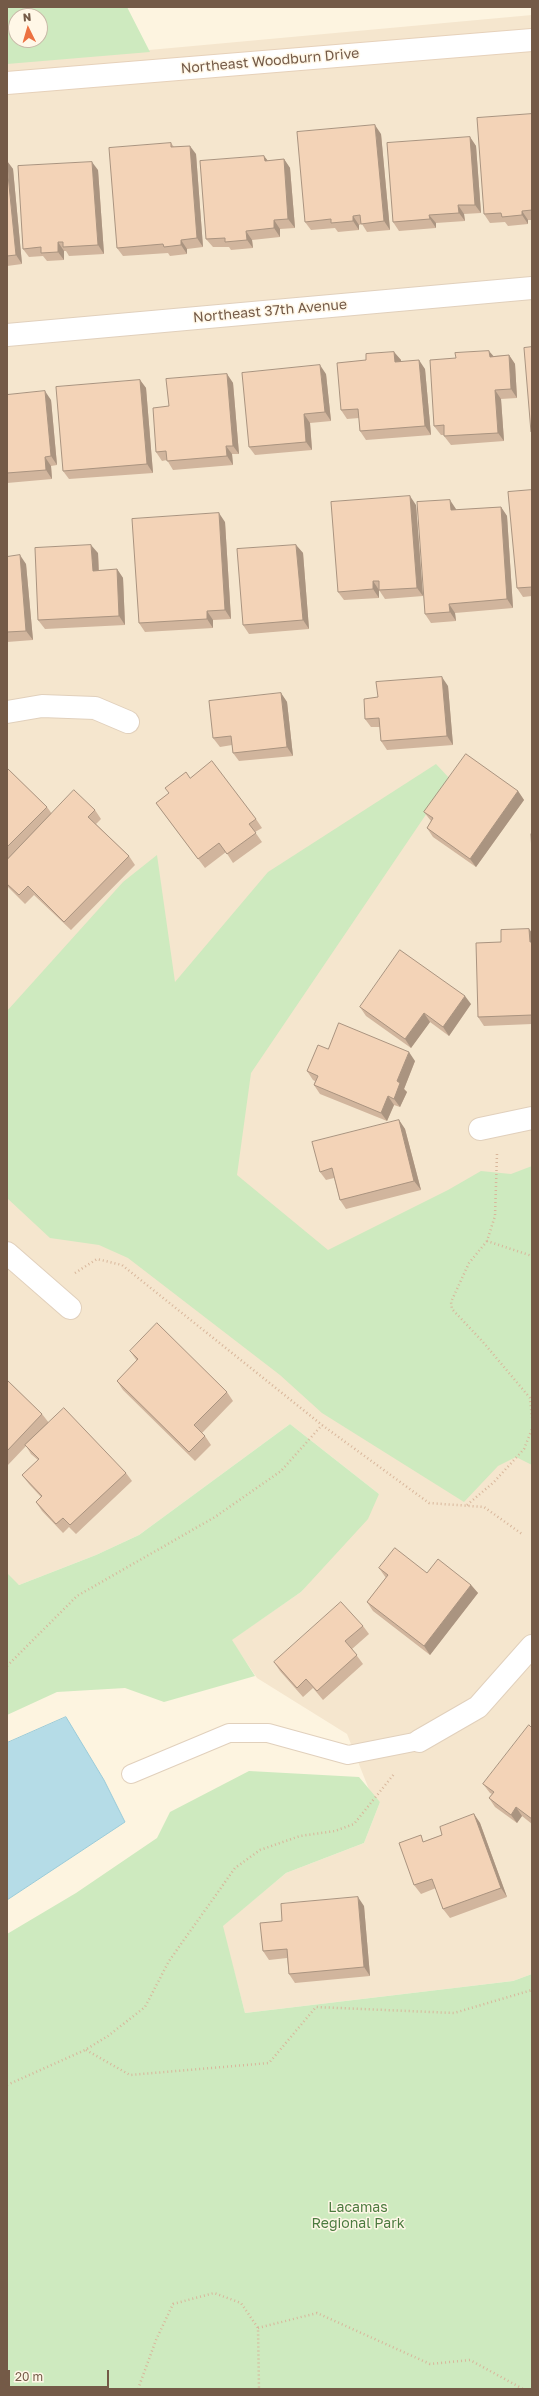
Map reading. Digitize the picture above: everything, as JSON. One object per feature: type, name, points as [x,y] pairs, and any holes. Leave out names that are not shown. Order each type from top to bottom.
[{"type":"street","name":"Northeast Woodburn Drive","points":[[7,83],[532,40]]},
{"type":"street","name":"Northeast 37th Avenue","points":[[7,335],[532,288]]},
{"type":"street","points":[[7,712],[42,706],[95,708],[128,722]]},
{"type":"street","points":[[489,1127],[532,1118]]},
{"type":"street","points":[[7,1253],[70,1308]]},
{"type":"street","points":[[419,1741],[478,1707],[532,1646]]},
{"type":"lane","points":[[131,1774],[229,1733],[268,1733],[348,1755],[419,1741]]},
{"type":"path","points":[[489,1127],[495,1216],[485,1246],[469,1263],[450,1302],[452,1309],[483,1342],[530,1398],[532,1403]]},
{"type":"path","points":[[487,1241],[532,1256]]},
{"type":"path","points":[[49,1290],[97,1259],[122,1265],[322,1425],[429,1503],[484,1507],[522,1534]]},
{"type":"path","points":[[530,1398],[532,1418]]},
{"type":"path","points":[[7,1666],[77,1596],[215,1517],[280,1470],[322,1425]]},
{"type":"path","points":[[466,1506],[494,1482],[524,1449],[532,1429]]},
{"type":"path","points":[[7,2085],[85,2050],[108,2036],[145,2007],[170,1961],[235,1868],[260,1850],[300,1836],[335,1831],[354,1824],[419,1741]]},
{"type":"path","points":[[85,2050],[130,2075],[269,2063],[316,2007],[454,2013],[532,1990]]},
{"type":"path","points":[[138,2389],[156,2340],[173,2304],[214,2292],[241,2302],[258,2328],[259,2389]]},
{"type":"path","points":[[258,2328],[317,2313],[430,2364],[470,2360],[523,2389]]},
{"type":"shaded area","points":[[532,15],[532,1974],[513,1981],[245,2013],[222,1926],[286,1873],[364,1843],[380,1802],[370,1792],[347,1734],[257,1678],[231,1640],[301,1592],[379,1494],[290,1424],[139,1535],[96,1555],[19,1585],[7,1577],[7,63]]},
{"type":"green space","points":[[7,7],[127,7],[150,52],[7,64]]},
{"type":"green space","points":[[436,764],[450,779],[251,1073],[237,1175],[328,1250],[448,1190],[481,1171],[511,1174],[532,1166],[532,1465],[516,1457],[498,1466],[464,1502],[322,1413],[280,1375],[128,1258],[99,1245],[50,1238],[7,1198],[7,1011],[123,882],[157,855],[175,982],[268,872]]},
{"type":"green space","points":[[290,1424],[379,1494],[368,1519],[301,1592],[232,1640],[255,1676],[164,1702],[125,1688],[57,1692],[7,1715],[7,1573],[19,1585],[96,1555],[139,1535]]},
{"type":"green space","name":"Lacamas Regional Park","points":[[249,1771],[359,1777],[380,1802],[364,1843],[286,1873],[223,1926],[245,2013],[513,1981],[532,1974],[532,2389],[7,2389],[7,1934],[76,1893],[157,1838],[170,1812]]},
{"type":"water","points":[[66,1717],[104,1780],[125,1822],[7,1900],[7,1743]]},
{"type":"building","points":[[532,114],[532,210],[522,211],[522,215],[502,217],[501,213],[484,214],[477,118]]},
{"type":"building","points":[[375,125],[384,221],[361,224],[360,215],[353,216],[353,221],[331,223],[331,219],[305,222],[297,132]]},
{"type":"building","points":[[470,137],[475,205],[458,205],[459,213],[429,215],[430,219],[393,222],[387,143]]},
{"type":"building","points":[[171,143],[171,147],[190,146],[197,238],[181,240],[181,245],[164,247],[163,244],[117,248],[109,148]]},
{"type":"building","points":[[264,156],[265,161],[284,159],[288,219],[274,220],[274,228],[246,231],[247,240],[225,242],[225,238],[206,239],[200,161]]},
{"type":"building","points":[[92,162],[98,245],[63,247],[63,242],[58,242],[58,252],[41,253],[41,247],[23,249],[18,166]]},
{"type":"building","points":[[7,165],[16,255],[7,256]]},
{"type":"building","points":[[532,347],[532,432],[531,432],[524,348]]},
{"type":"building","points":[[489,351],[490,357],[509,355],[511,389],[495,390],[498,433],[444,436],[444,425],[434,426],[430,360],[456,358],[455,353]]},
{"type":"building","points":[[394,352],[395,362],[419,360],[425,426],[360,431],[358,409],[341,410],[337,363],[366,360],[366,354]]},
{"type":"building","points":[[320,365],[325,412],[304,414],[306,442],[249,447],[242,373]]},
{"type":"building","points":[[227,374],[233,446],[226,446],[227,456],[167,461],[166,451],[156,452],[153,408],[169,406],[166,379]]},
{"type":"building","points":[[140,380],[147,464],[63,471],[56,387]]},
{"type":"building","points":[[45,391],[51,456],[45,457],[46,470],[7,473],[7,395]]},
{"type":"building","points":[[532,490],[532,587],[517,588],[508,492]]},
{"type":"building","points":[[410,496],[417,588],[379,590],[379,581],[373,581],[373,589],[338,592],[331,502]]},
{"type":"building","points":[[450,500],[451,510],[501,507],[507,599],[449,604],[450,612],[425,614],[417,502]]},
{"type":"building","points":[[219,513],[225,610],[207,611],[207,619],[139,623],[132,519]]},
{"type":"building","points":[[91,545],[93,571],[117,569],[119,616],[38,620],[35,548]]},
{"type":"building","points":[[296,545],[303,620],[243,625],[237,549]]},
{"type":"building","points":[[20,555],[26,631],[7,632],[7,557]]},
{"type":"building","points":[[442,677],[447,736],[381,741],[379,718],[365,719],[364,699],[378,697],[376,682]]},
{"type":"building","points":[[281,693],[287,747],[233,753],[231,736],[213,738],[209,701]]},
{"type":"building","points":[[466,754],[518,791],[470,859],[427,828],[433,818],[424,812]]},
{"type":"building","points":[[212,761],[256,819],[249,824],[256,833],[227,854],[219,843],[198,859],[156,803],[169,793],[165,788],[186,772],[190,778]]},
{"type":"building","points":[[7,768],[47,807],[7,847]]},
{"type":"building","points":[[74,790],[95,810],[88,817],[129,856],[64,922],[28,886],[19,895],[7,884],[7,860]]},
{"type":"building","points":[[529,929],[530,942],[532,942],[532,1015],[478,1017],[476,943],[501,942],[501,930]]},
{"type":"building","points":[[400,950],[465,996],[443,1027],[424,1013],[405,1039],[360,1007]]},
{"type":"building","points":[[339,1023],[409,1052],[397,1081],[400,1083],[394,1099],[388,1096],[381,1113],[314,1085],[318,1076],[307,1071],[318,1045],[328,1049]]},
{"type":"building","points":[[399,1120],[414,1181],[340,1200],[332,1168],[320,1172],[312,1142]]},
{"type":"building","points":[[157,1323],[227,1392],[194,1425],[205,1436],[189,1452],[117,1381],[138,1359],[130,1351]]},
{"type":"building","points":[[7,1380],[42,1414],[7,1451]]},
{"type":"building","points":[[64,1408],[126,1473],[70,1525],[63,1518],[56,1524],[36,1502],[42,1496],[22,1475],[39,1459],[25,1445]]},
{"type":"building","points":[[395,1548],[427,1573],[438,1559],[471,1585],[424,1646],[367,1602],[388,1575],[379,1568]]},
{"type":"building","points":[[341,1602],[363,1626],[345,1641],[357,1655],[317,1691],[306,1679],[297,1688],[274,1662]]},
{"type":"building","points":[[529,1725],[532,1728],[532,1819],[516,1807],[511,1815],[489,1798],[494,1792],[483,1784]]},
{"type":"building","points":[[474,1814],[501,1888],[443,1909],[432,1879],[414,1885],[399,1843],[421,1835],[423,1842],[442,1835],[440,1827]]},
{"type":"building","points":[[358,1897],[364,1967],[289,1974],[287,1949],[263,1951],[260,1923],[282,1921],[281,1904]]}]
